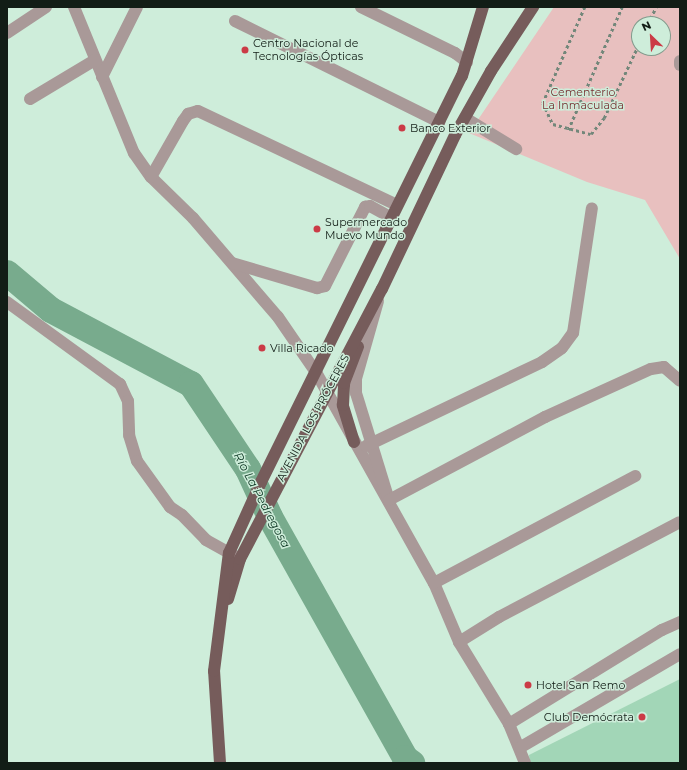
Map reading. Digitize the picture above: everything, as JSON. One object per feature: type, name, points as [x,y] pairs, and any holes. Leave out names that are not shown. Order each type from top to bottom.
[{"type":"main road","name":"AVENIDA LOS PRÓCERES","points":[[220,763],[214,671],[215,646],[234,556],[252,502],[317,374],[467,62],[483,7]]},
{"type":"main road","name":"AVENIDA LOS PRÓCERES","points":[[234,556],[262,515],[382,289],[465,118],[491,71],[533,7]]},
{"type":"main road","points":[[356,446],[343,405],[344,383],[382,289]]},
{"type":"street","points":[[7,33],[46,7]]},
{"type":"street","points":[[74,7],[134,152],[151,177],[193,218],[278,317],[317,374],[356,446],[389,500],[434,583],[459,642],[510,724],[521,747],[525,763]]},
{"type":"street","points":[[102,77],[137,7]]},
{"type":"street","points":[[361,7],[455,53],[467,62]]},
{"type":"street","points":[[235,21],[439,122]]},
{"type":"street","points":[[30,99],[95,60]]},
{"type":"street","points":[[151,177],[183,121],[188,114],[198,111],[397,205]]},
{"type":"street","points":[[465,118],[516,149]]},
{"type":"street","points":[[232,263],[317,288],[321,287],[331,279],[365,208],[370,206],[392,218]]},
{"type":"street","points":[[356,446],[373,443],[542,362],[562,348],[572,333],[592,208]]},
{"type":"street","points":[[382,289],[356,379],[358,401],[373,443],[389,500]]},
{"type":"street","points":[[7,302],[120,384],[128,402],[129,435],[137,461],[170,507],[182,515],[206,540],[234,556]]},
{"type":"street","points":[[389,500],[545,417],[651,369],[664,367],[680,381]]},
{"type":"street","points":[[434,583],[635,476]]},
{"type":"street","points":[[459,642],[499,617],[680,522]]},
{"type":"street","points":[[510,724],[662,630],[680,622]]},
{"type":"street","points":[[521,747],[680,654]]},
{"type":"path","points":[[585,7],[543,102],[553,124],[568,130],[591,134],[604,118],[633,56]]},
{"type":"path","points":[[568,130],[622,7]]},
{"type":"green space","name":"Cementerio La Inmaculada","points":[[554,7],[680,7],[680,259],[645,200],[587,182],[469,133]]},
{"type":"building","name":"Club Demócrata","points":[[680,679],[680,763],[530,763],[529,755]]},
{"type":"waterway","name":"Río La Pedregosa","points":[[7,273],[51,310],[191,384],[248,469],[270,517],[405,758],[412,763]]},
{"type":"place","name":"Centro Nacional de Tecnologías Ópticas","points":[[245,50]]},
{"type":"place","name":"Banco Exterior","points":[[402,128]]},
{"type":"place","name":"Supermercado Muevo Mundo","points":[[317,229]]},
{"type":"place","name":"Villa Ricado","points":[[262,348]]},
{"type":"place","name":"Hotel San Remo","points":[[528,685]]},
{"type":"place","name":"Club Demócrata","points":[[642,717]]}]
